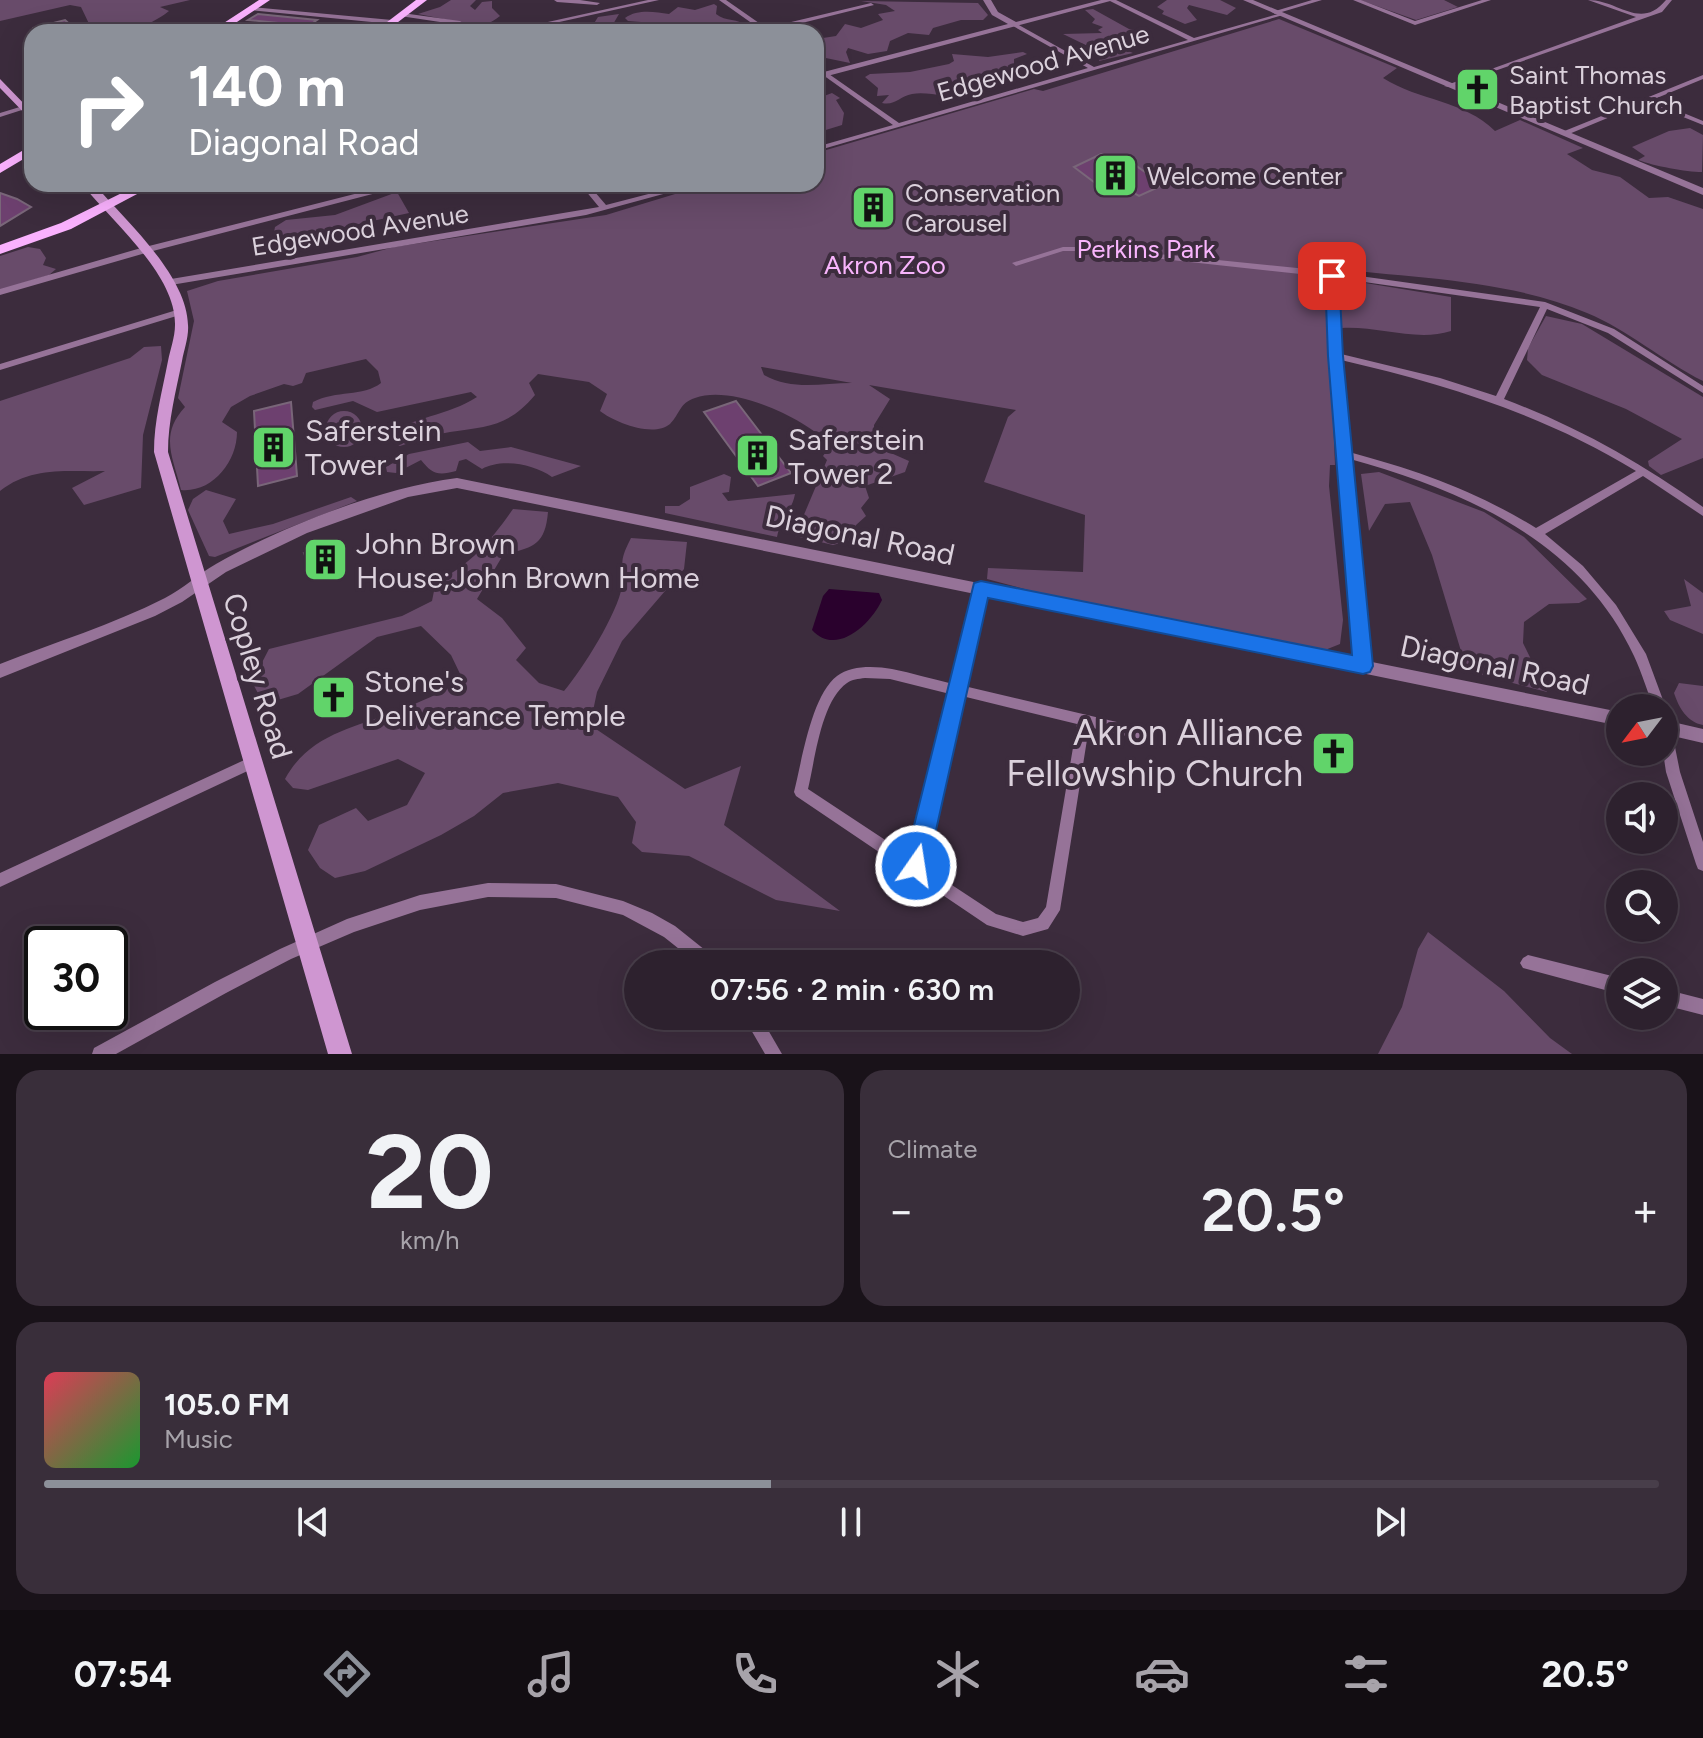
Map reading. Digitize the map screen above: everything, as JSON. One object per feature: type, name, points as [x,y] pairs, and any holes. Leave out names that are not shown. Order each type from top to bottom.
[{"type":"main road","points":[[228,24],[265,0]]},
{"type":"main road","points":[[389,24],[422,0]]},
{"type":"main road","points":[[0,82],[23,108]]},
{"type":"main road","points":[[0,169],[24,154]]},
{"type":"main road","points":[[95,192],[171,282],[180,312]]},
{"type":"main road","points":[[0,250],[107,207],[135,192]]},
{"type":"main road","name":"Copley Road","points":[[180,312],[182,326],[161,429],[161,452],[340,1054]]},
{"type":"street","points":[[557,0],[597,2],[594,13]]},
{"type":"street","points":[[542,24],[656,0]]},
{"type":"street","points":[[722,0],[756,24]]},
{"type":"street","points":[[987,0],[995,13],[1094,69]]},
{"type":"street","points":[[824,75],[1110,0],[1193,40]]},
{"type":"street","points":[[1247,0],[1447,86],[1700,187]]},
{"type":"street","name":"Edgewood Avenue","points":[[1276,12],[1306,0]]},
{"type":"street","name":"Edgewood Avenue","points":[[824,147],[1193,40],[1319,0]]},
{"type":"street","points":[[1356,0],[1415,23],[1488,0]]},
{"type":"street","points":[[1450,0],[1468,7]]},
{"type":"street","points":[[1591,0],[1641,17]]},
{"type":"street","points":[[1447,86],[1664,9],[1669,0]]},
{"type":"street","points":[[794,24],[871,5]]},
{"type":"street","points":[[252,9],[392,22]]},
{"type":"street","points":[[402,15],[460,23]]},
{"type":"street","points":[[824,72],[898,125]]},
{"type":"street","points":[[1566,132],[1703,77]]},
{"type":"street","points":[[1646,100],[1703,123]]},
{"type":"street","points":[[0,115],[23,108]]},
{"type":"street","points":[[0,292],[145,250],[374,192]]},
{"type":"street","points":[[591,192],[605,209]]},
{"type":"street","name":"Edgewood Avenue","points":[[171,282],[605,209],[667,192]]},
{"type":"street","points":[[1016,263],[1063,249],[1089,249],[1332,276],[1545,305],[1619,335],[1703,390]]},
{"type":"street","points":[[1332,276],[1363,666]]},
{"type":"street","points":[[1500,398],[1545,305]]},
{"type":"street","points":[[0,367],[180,312]]},
{"type":"street","points":[[1336,356],[1424,375],[1500,398],[1571,430],[1644,471],[1703,512]]},
{"type":"street","points":[[1344,454],[1442,482],[1475,496],[1537,533],[1595,584],[1625,624],[1648,669],[1656,694]]},
{"type":"street","points":[[1537,533],[1644,471]]},
{"type":"street","name":"Diagonal Road","points":[[0,671],[172,601],[222,567],[351,513],[435,485],[457,483],[1606,716]]},
{"type":"street","points":[[916,866],[981,589]]},
{"type":"street","points":[[1084,720],[1053,910],[1043,924],[1023,929],[992,920],[916,866],[801,792],[826,698],[840,680],[860,673],[890,674],[1084,720],[1138,733]]},
{"type":"street","points":[[1678,729],[1703,736]]},
{"type":"street","points":[[0,880],[253,762]]},
{"type":"street","points":[[1672,766],[1703,864]]},
{"type":"street","points":[[100,1054],[307,945],[391,912],[451,895],[529,888],[580,894],[639,914],[692,950]]},
{"type":"street","points":[[1528,963],[1606,982]]},
{"type":"street","points":[[1678,1001],[1703,1007]]},
{"type":"street","points":[[759,1030],[774,1054]]},
{"type":"green space","points":[[0,0],[190,0],[160,7],[169,11],[147,24],[89,24],[81,7],[70,5],[0,21]]},
{"type":"green space","points":[[451,0],[476,0],[470,6],[475,10],[482,2],[492,1],[492,8],[500,16],[487,24],[446,24],[459,22],[418,14]]},
{"type":"green space","points":[[1167,0],[1220,0],[1236,8],[1227,15],[1189,5],[1187,8],[1197,20],[1185,24],[1162,14],[1164,11],[1157,7]]},
{"type":"green space","points":[[1360,0],[1444,0],[1458,7],[1416,20]]},
{"type":"green space","points":[[861,1],[978,3],[988,15],[983,20],[961,20],[933,28],[929,35],[908,33],[890,41],[887,51],[868,54],[848,48],[846,52],[850,63],[824,58],[824,38],[836,36],[845,24],[861,28],[883,20],[878,14],[895,11],[886,5]]},
{"type":"green space","points":[[714,4],[717,6],[716,14],[744,24],[635,24],[641,22],[625,18],[646,12],[669,14],[678,7],[695,10]]},
{"type":"green space","points":[[1093,9],[1129,29],[1145,32],[1148,39],[1119,47],[1133,53],[1099,61],[1102,53],[1063,34],[1102,33],[1098,30],[1103,27],[1092,23],[1095,19],[1085,10]]},
{"type":"green space","points":[[619,14],[613,24],[594,24],[598,17]]},
{"type":"green space","name":"Perkins Park","points":[[1279,19],[1397,68],[1383,78],[1411,92],[1469,113],[1495,131],[1520,120],[1583,148],[1567,154],[1592,170],[1620,177],[1649,198],[1668,197],[1703,209],[1703,381],[1602,320],[1556,302],[1492,286],[1327,268],[1335,465],[1330,465],[1329,486],[1343,620],[1340,644],[1310,656],[1169,627],[987,579],[988,568],[1083,572],[1085,515],[984,482],[1008,417],[1016,410],[869,385],[890,399],[874,425],[875,446],[909,461],[905,472],[865,486],[869,498],[861,508],[866,516],[856,525],[855,539],[833,545],[795,536],[827,460],[823,456],[831,445],[804,424],[767,406],[711,395],[686,403],[670,424],[663,428],[644,429],[614,420],[600,411],[607,394],[589,382],[538,374],[529,383],[535,395],[506,419],[400,446],[384,437],[477,397],[471,392],[377,412],[353,401],[315,410],[312,407],[313,402],[322,398],[366,390],[381,383],[378,371],[366,359],[306,373],[302,383],[293,386],[284,384],[250,396],[231,407],[222,422],[237,432],[233,454],[227,464],[212,481],[192,490],[181,490],[170,437],[177,417],[185,407],[178,398],[194,321],[187,291],[218,281],[357,257],[394,247],[606,215],[682,192],[824,192],[824,151],[1034,89],[1043,91]],"holes":[[[761,367],[852,383],[786,383],[764,375]]]},
{"type":"green space","points":[[952,54],[988,57],[1027,54],[1014,59],[1014,66],[1004,72],[1004,78],[955,89],[958,92],[952,94],[912,94],[882,103],[889,95],[877,96],[878,88],[865,77],[949,64],[954,61]]},
{"type":"green space","points":[[832,93],[840,98],[836,100],[844,113],[842,125],[824,131],[824,96]]},
{"type":"green space","points":[[1690,128],[1703,135],[1702,172],[1638,160],[1645,156],[1632,147],[1669,131]]},
{"type":"green space","points":[[397,192],[409,213],[272,243],[275,227],[286,220],[335,215]]},
{"type":"green space","points":[[28,247],[40,249],[46,258],[43,265],[56,269],[49,275],[0,290],[0,256]]},
{"type":"green space","points":[[1347,280],[1451,297],[1451,331],[1425,335],[1342,328],[1337,309],[1339,282]]},
{"type":"green space","points":[[1546,316],[1582,324],[1703,397],[1703,458],[1661,475],[1649,466],[1648,461],[1682,439],[1626,409],[1542,375],[1527,360],[1528,348]]},
{"type":"green space","points":[[161,346],[162,360],[143,435],[141,488],[84,505],[72,488],[105,471],[63,471],[24,477],[0,491],[0,401],[130,358],[144,347]]},
{"type":"green space","points":[[344,411],[356,417],[362,429],[356,441],[344,447],[332,441],[326,429],[332,417]]},
{"type":"green space","points":[[468,442],[480,451],[511,447],[581,466],[552,477],[517,464],[498,464],[482,469],[466,459],[459,461],[456,471],[440,473],[432,471],[421,460],[396,473],[387,472],[386,467],[409,454]]},
{"type":"green space","points":[[1379,472],[1484,512],[1524,537],[1587,599],[1579,603],[1549,604],[1524,622],[1523,643],[1547,692],[1467,671],[1432,555],[1410,502],[1385,504],[1369,531],[1361,474]]},
{"type":"green space","points":[[724,474],[731,477],[729,492],[722,493],[728,501],[795,494],[777,537],[665,513],[665,506],[679,506],[690,499],[690,487]]},
{"type":"green space","points":[[206,490],[236,499],[223,521],[229,534],[273,524],[351,497],[357,501],[215,557],[209,556],[188,510],[193,499]]},
{"type":"green space","points":[[513,509],[548,512],[544,532],[530,547],[503,555],[477,599],[502,618],[526,648],[516,660],[539,683],[564,691],[589,656],[614,611],[622,586],[623,558],[631,538],[687,542],[684,569],[622,641],[597,692],[590,725],[685,789],[741,766],[724,825],[840,911],[776,900],[689,856],[642,852],[632,843],[636,822],[618,797],[558,783],[503,793],[474,816],[441,835],[365,871],[335,878],[320,868],[308,850],[319,825],[356,808],[368,821],[407,805],[425,773],[398,759],[308,790],[293,788],[285,779],[295,764],[306,752],[333,735],[413,705],[463,680],[451,655],[421,626],[377,637],[298,694],[271,702],[260,697],[252,682],[269,649],[402,616],[432,601],[436,581],[458,569],[479,551]]},
{"type":"green space","points":[[1684,579],[1703,593],[1703,634],[1670,620],[1664,611],[1691,606]]},
{"type":"green space","points":[[1679,683],[1703,686],[1703,725],[1688,718],[1678,702],[1678,694],[1674,693]]},
{"type":"green space","points":[[1428,932],[1504,991],[1550,1038],[1572,1054],[1378,1054],[1402,1007],[1418,949]]},
{"type":"shaded area","points":[[829,589],[879,593],[882,600],[861,627],[842,639],[832,640],[812,630],[823,596]]},
{"type":"building","points":[[258,14],[317,20],[311,24],[288,24],[248,20]]},
{"type":"building","points":[[65,20],[69,24],[49,24]]},
{"type":"building","name":"Welcome Center","points":[[1101,154],[1135,165],[1163,185],[1139,196],[1104,177],[1094,182],[1074,167]]},
{"type":"building","points":[[0,193],[17,199],[31,207],[0,226]]},
{"type":"building","name":"Saferstein Tower 2","points":[[736,401],[791,473],[758,486],[704,412]]},
{"type":"building","name":"Saferstein Tower 1","points":[[291,402],[297,476],[258,486],[254,411]]},
{"type":"building","name":"John Brown House;John Brown Home","points":[[324,545],[326,549],[334,545],[340,559],[325,565],[328,572],[314,579],[304,553]]},
{"type":"place","name":"Saint Thomas Baptist Church","points":[[1478,90]]},
{"type":"place","name":"Welcome Center","points":[[1116,176]]},
{"type":"place","name":"Conservation Carousel","points":[[874,208]]},
{"type":"place","name":"Saferstein Tower 1","points":[[274,447]]},
{"type":"place","name":"Saferstein Tower 2","points":[[757,456]]},
{"type":"place","name":"John Brown House;John Brown Home","points":[[325,560]]},
{"type":"place","name":"Stone's Deliverance Temple","points":[[333,698]]},
{"type":"place","name":"Akron Alliance Fellowship Church","points":[[1334,753]]},
{"type":"route","points":[[916,866],[981,589],[1363,666],[1362,626],[1341,426],[1332,276]]},
{"type":"park label","name":"Akron Zoo","points":[[885,265]]}]
